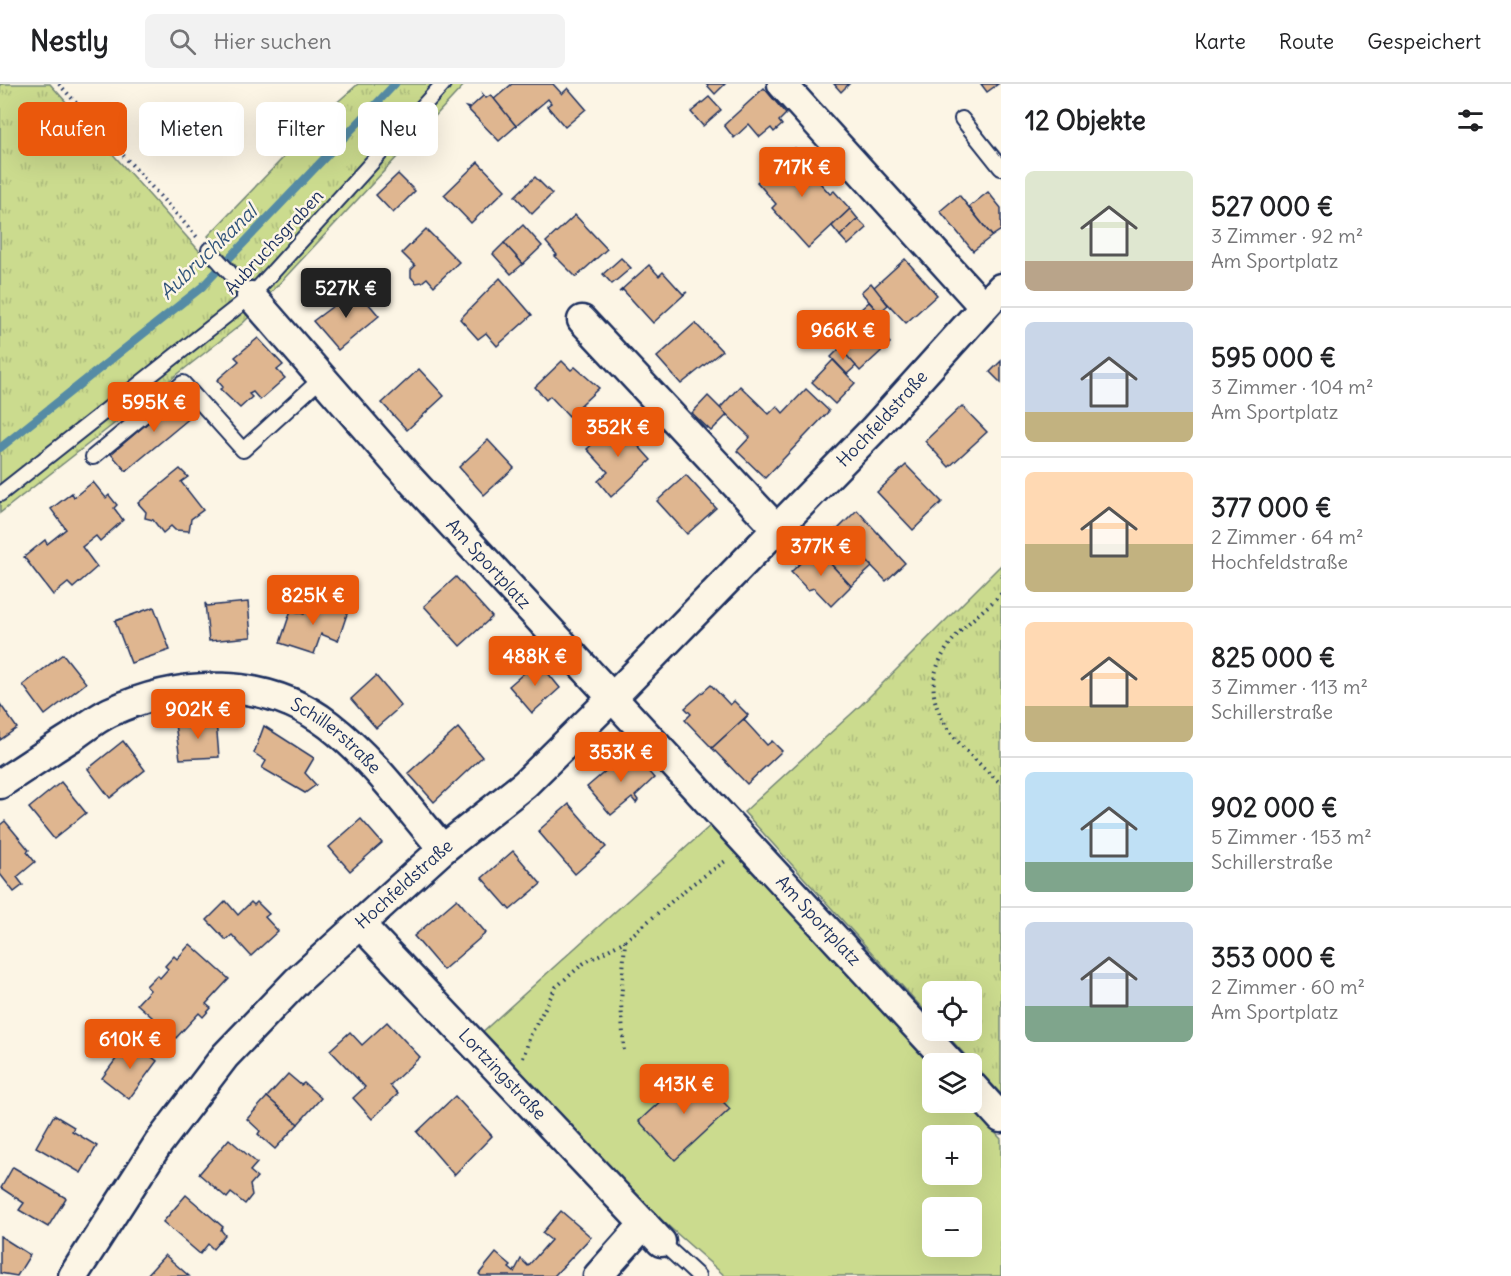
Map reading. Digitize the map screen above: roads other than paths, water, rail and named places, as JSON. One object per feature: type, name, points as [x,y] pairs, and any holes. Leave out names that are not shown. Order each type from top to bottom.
[{"type":"street","name":"Hochfeldstraße","points":[[73,1276],[158,1144],[225,1056],[297,981],[443,849],[525,784],[614,696],[873,430],[992,297],[782,84]]},
{"type":"street","name":"Am Sportplatz","points":[[246,291],[411,480],[614,696],[941,1053]]},
{"type":"street","points":[[582,320],[776,528]]},
{"type":"street","name":"Schillerstraße","points":[[0,784],[109,713],[146,698],[197,686],[243,688],[294,704],[329,725],[363,756],[443,849]]},
{"type":"street","name":"Lortzingstraße","points":[[360,924],[652,1233]]},
{"type":"street","points":[[982,1097],[1001,1118]]},
{"type":"street","points":[[598,1276],[652,1233]]},
{"type":"lane","name":"Aubruchsgraben","points":[[0,494],[246,291],[443,84]]},
{"type":"lane","points":[[962,119],[1001,168]]},
{"type":"lane","name":"Am Sportplatz","points":[[209,250],[246,291]]},
{"type":"lane","points":[[93,457],[183,383],[243,450],[322,378]]},
{"type":"lane","name":"Lortzingstraße","points":[[652,1233],[698,1276]]},
{"type":"waterway","name":"Aubruchkanal","points":[[0,448],[202,287],[395,84]]}]
